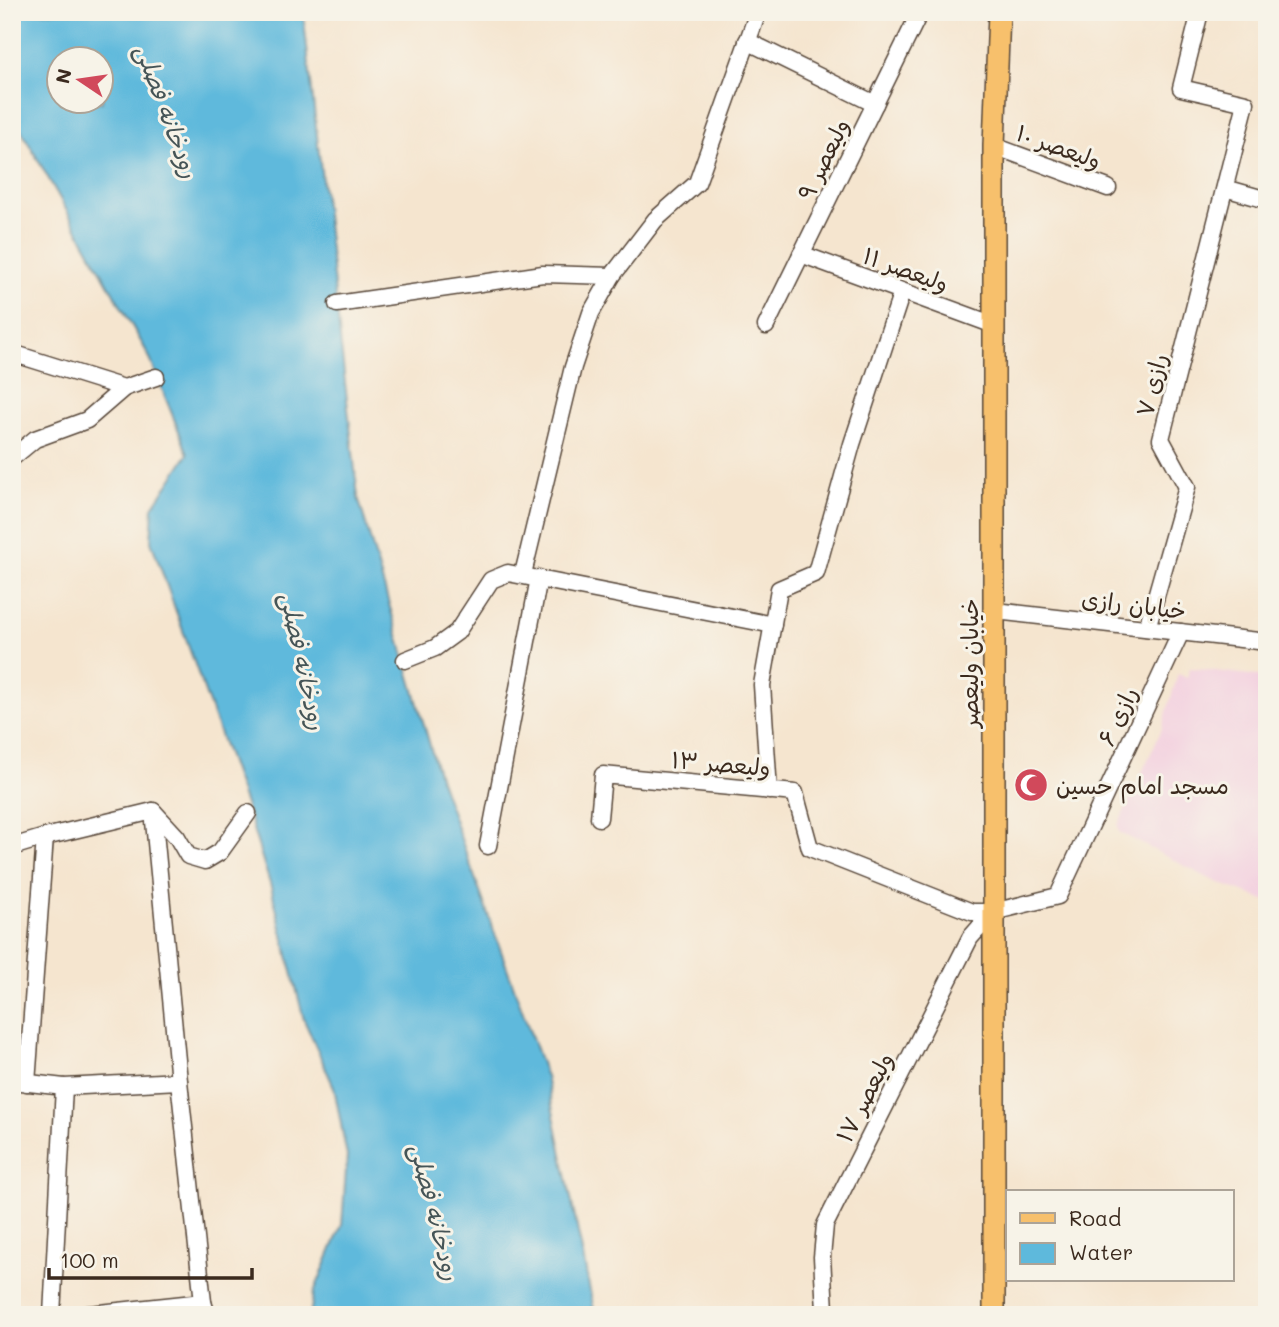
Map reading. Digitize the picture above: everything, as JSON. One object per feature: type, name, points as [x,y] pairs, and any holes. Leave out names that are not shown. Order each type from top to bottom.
[{"type":"main road","name":"خیابان ولیعصر","points":[[994,1315],[994,146],[999,12]]},
{"type":"street","points":[[523,574],[573,367],[591,313],[612,276],[655,220],[697,183],[758,12]]},
{"type":"street","name":"ولیعصر ۹","points":[[766,327],[920,12]]},
{"type":"street","name":"رازی ۷","points":[[1147,628],[1187,487],[1161,439],[1247,103],[1181,88],[1200,12]]},
{"type":"street","points":[[747,41],[875,104]]},
{"type":"street","name":"ولیعصر ۱۰","points":[[994,146],[1108,188]]},
{"type":"street","points":[[1225,188],[1267,200]]},
{"type":"street","name":"ولیعصر ۱۱","points":[[801,254],[994,325]]},
{"type":"street","points":[[337,304],[543,274],[612,276]]},
{"type":"street","points":[[769,791],[762,685],[779,589],[816,573],[852,444],[902,292]]},
{"type":"street","points":[[12,353],[124,388]]},
{"type":"street","points":[[12,457],[35,439],[88,420],[124,388],[156,377]]},
{"type":"street","points":[[405,660],[435,648],[457,632],[491,580],[508,573],[773,625]]},
{"type":"street","points":[[488,846],[539,578]]},
{"type":"street","name":"خیابان رازی","points":[[996,611],[1267,642]]},
{"type":"street","name":"رازی ۶","points":[[993,912],[1058,896],[1181,632]]},
{"type":"street","name":"ولیعصر ۱۳","points":[[599,818],[603,775],[795,793],[810,848],[972,912],[993,912]]},
{"type":"street","points":[[153,811],[177,837],[188,856],[205,861],[220,852],[248,813]]},
{"type":"street","points":[[12,847],[46,836],[153,811]]},
{"type":"street","points":[[81,1315],[205,1308],[178,1081],[153,811]]},
{"type":"street","points":[[46,836],[20,1082],[64,1087],[178,1081]]},
{"type":"street","name":"ولیعصر ۱۷","points":[[819,1315],[825,1310],[822,1257],[825,1225],[970,939],[993,912]]},
{"type":"street","points":[[52,1315],[64,1087]]},
{"type":"shaded area","points":[[1190,668],[1267,677],[1267,901],[1214,881],[1119,832],[1118,825],[1161,731],[1178,674],[1187,678]]},
{"type":"water","name":"رودخانه فصلی","points":[[12,12],[303,12],[358,497],[440,780],[546,1077],[595,1315],[310,1315],[314,1292],[342,1225],[347,1156],[334,1087],[304,1020],[271,887],[248,813],[151,541],[153,507],[188,454],[148,354],[12,114]]},
{"type":"place","name":"مسجد امام حسین","points":[[1031,785]]}]
